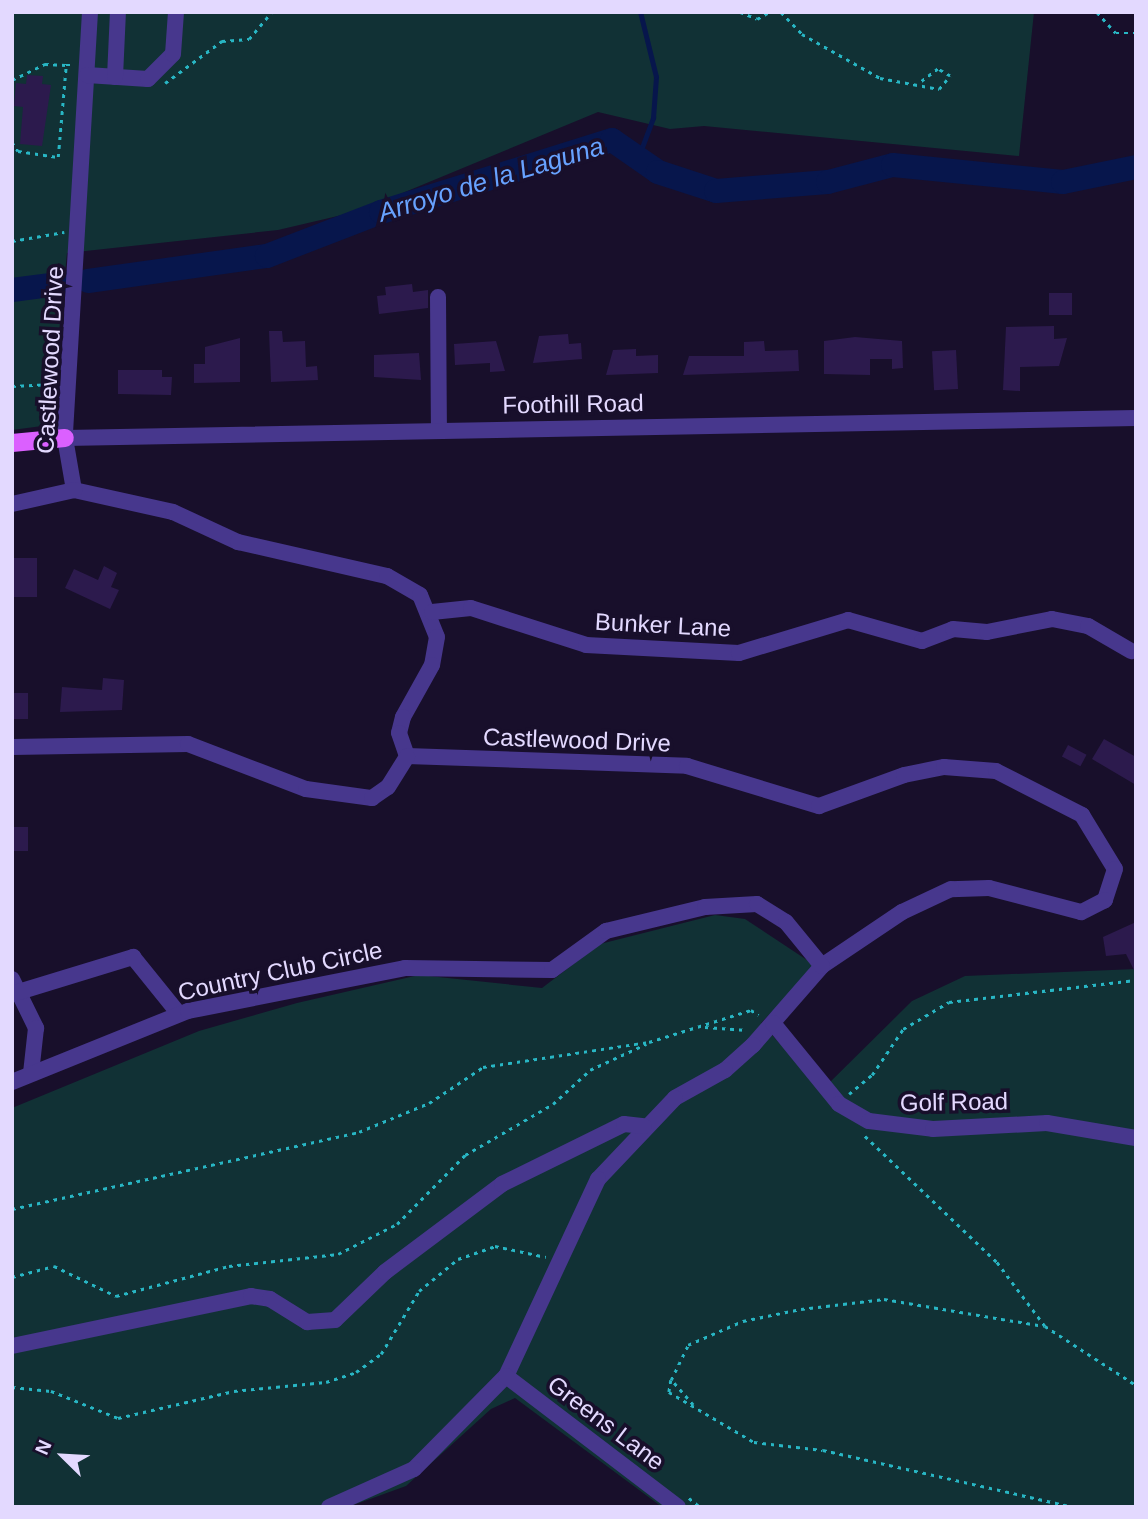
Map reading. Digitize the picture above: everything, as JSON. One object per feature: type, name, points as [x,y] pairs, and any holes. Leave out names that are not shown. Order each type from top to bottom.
[{"type":"main road","name":"Foothill Road","points":[[12,443],[65,438]]},
{"type":"street","name":"Castlewood Drive","points":[[74,490],[65,438],[80,232],[90,12]]},
{"type":"street","points":[[115,77],[118,12]]},
{"type":"street","points":[[87,70],[115,77],[148,79],[173,54],[176,12]]},
{"type":"street","points":[[438,297],[439,431]]},
{"type":"street","name":"Foothill Road","points":[[65,438],[1136,418]]},
{"type":"street","points":[[12,504],[74,490],[173,513],[238,542],[387,576],[420,595],[432,612],[435,652],[399,733],[407,756],[388,787],[372,798],[353,798],[306,789],[188,744],[12,747]]},
{"type":"street","name":"Bunker Lane","points":[[432,612],[471,608],[586,645],[739,653],[848,620],[922,641],[953,629],[987,632],[1052,620],[1088,626],[1131,651]]},
{"type":"street","name":"Castlewood Drive","points":[[329,1507],[414,1469],[506,1376],[598,1179],[644,1126],[675,1098],[725,1070],[759,1038],[769,1022],[822,966],[902,912],[951,890],[989,888],[1069,911],[1096,906],[1116,881],[1112,855],[1082,815],[996,771],[944,768],[904,775],[819,806],[687,766],[407,756]]},
{"type":"street","name":"Country Club Circle","points":[[12,1082],[179,1014],[314,982],[405,968],[552,971],[606,931],[705,906],[757,904],[786,922],[822,966]]},
{"type":"street","points":[[31,1073],[36,1028],[15,989],[133,957],[179,1014]]},
{"type":"street","name":"Golf Road","points":[[769,1022],[838,1102],[897,1128],[1047,1123],[1136,1138]]},
{"type":"street","points":[[12,1346],[251,1296],[270,1299],[307,1322],[335,1320],[385,1272],[502,1184],[624,1124],[644,1126]]},
{"type":"street","name":"Greens Lane","points":[[506,1376],[678,1507]]},
{"type":"path","points":[[148,79],[167,84],[222,41],[249,39],[272,12]]},
{"type":"path","points":[[740,12],[762,19],[769,12]]},
{"type":"path","points":[[781,12],[802,34],[867,72],[939,89],[950,76],[938,69],[918,84]]},
{"type":"path","points":[[1097,12],[1116,33],[1136,33]]},
{"type":"path","points":[[12,79],[45,64],[87,70]]},
{"type":"path","points":[[12,109],[12,140],[18,151],[58,157],[66,65]]},
{"type":"path","points":[[12,241],[80,232]]},
{"type":"path","points":[[12,386],[69,383]]},
{"type":"path","points":[[838,1102],[873,1075],[903,1030],[949,1002],[1136,980]]},
{"type":"path","points":[[12,1209],[359,1132],[429,1103],[483,1067],[649,1042],[751,1010],[769,1022]]},
{"type":"path","points":[[698,1028],[734,1026],[759,1038]]},
{"type":"path","points":[[12,1277],[54,1266],[116,1296],[229,1266],[338,1254],[397,1224],[465,1155],[553,1104],[590,1070],[649,1042]]},
{"type":"path","points":[[860,1131],[997,1262],[1045,1326],[1136,1385]]},
{"type":"path","points":[[12,1388],[51,1391],[118,1418],[234,1391],[326,1382],[356,1372],[381,1354],[419,1291],[458,1259],[495,1246],[560,1261]]},
{"type":"path","points":[[1045,1326],[884,1299],[801,1309],[743,1321],[688,1345],[671,1380],[669,1392],[754,1442],[823,1450],[1074,1507]]},
{"type":"green space","points":[[12,12],[1034,12],[1019,156],[704,126],[670,129],[598,112],[359,211],[278,230],[67,253],[51,412],[42,426],[12,430]]},
{"type":"green space","points":[[715,915],[745,919],[816,966],[761,1023],[822,1090],[912,1001],[965,976],[1136,969],[1136,1507],[662,1507],[515,1398],[491,1409],[406,1486],[348,1507],[12,1507],[12,1108],[199,1031],[297,1003],[419,975],[542,988],[600,944]]},
{"type":"building","points":[[27,75],[43,76],[42,84],[51,85],[42,146],[20,144],[23,107],[14,106],[16,83],[26,84]]},
{"type":"building","points":[[412,284],[413,292],[428,290],[428,308],[379,314],[377,296],[386,295],[385,287]]},
{"type":"building","points":[[1049,293],[1072,293],[1072,315],[1049,315]]},
{"type":"building","points":[[1054,326],[1054,339],[1067,338],[1059,366],[1020,367],[1020,391],[1003,390],[1006,327]]},
{"type":"building","points":[[269,331],[282,331],[283,342],[305,341],[306,367],[317,366],[318,380],[271,382]]},
{"type":"building","points":[[568,334],[569,344],[581,343],[582,359],[533,363],[539,336]]},
{"type":"building","points":[[855,337],[902,341],[903,368],[892,369],[892,359],[870,359],[870,375],[824,374],[824,341]]},
{"type":"building","points":[[240,338],[240,382],[194,383],[194,364],[205,364],[205,347]]},
{"type":"building","points":[[496,341],[505,371],[490,372],[490,363],[455,365],[454,344]]},
{"type":"building","points":[[764,341],[765,351],[798,350],[799,371],[683,375],[689,356],[744,356],[744,342]]},
{"type":"building","points":[[636,349],[636,356],[658,355],[658,373],[606,375],[613,350]]},
{"type":"building","points":[[956,350],[958,389],[934,390],[932,351]]},
{"type":"building","points":[[419,353],[421,380],[374,377],[374,355]]},
{"type":"building","points":[[118,370],[162,370],[162,377],[172,377],[171,395],[118,394]]},
{"type":"building","points":[[12,558],[37,558],[37,597],[12,597]]},
{"type":"building","points":[[104,566],[117,573],[111,587],[119,590],[110,609],[65,588],[74,569],[98,580]]},
{"type":"building","points":[[103,678],[124,680],[122,710],[60,712],[62,687],[102,690]]},
{"type":"building","points":[[12,693],[28,693],[28,719],[12,719]]},
{"type":"building","points":[[1104,739],[1136,757],[1136,785],[1092,759]]},
{"type":"building","points":[[1068,745],[1087,755],[1080,766],[1062,756]]},
{"type":"building","points":[[12,827],[28,827],[28,851],[12,851]]},
{"type":"building","points":[[1136,922],[1136,974],[1126,954],[1106,956],[1103,937]]},
{"type":"waterway","points":[[638,158],[653,118],[656,77],[640,12]]},
{"type":"waterway","name":"Arroyo de la Laguna","points":[[88,281],[267,256],[381,212],[612,140],[658,172],[716,191],[828,182],[893,165],[1063,182],[1136,167]]},
{"type":"waterway","name":"Arroyo de la Laguna","points":[[12,290],[65,283]]}]
